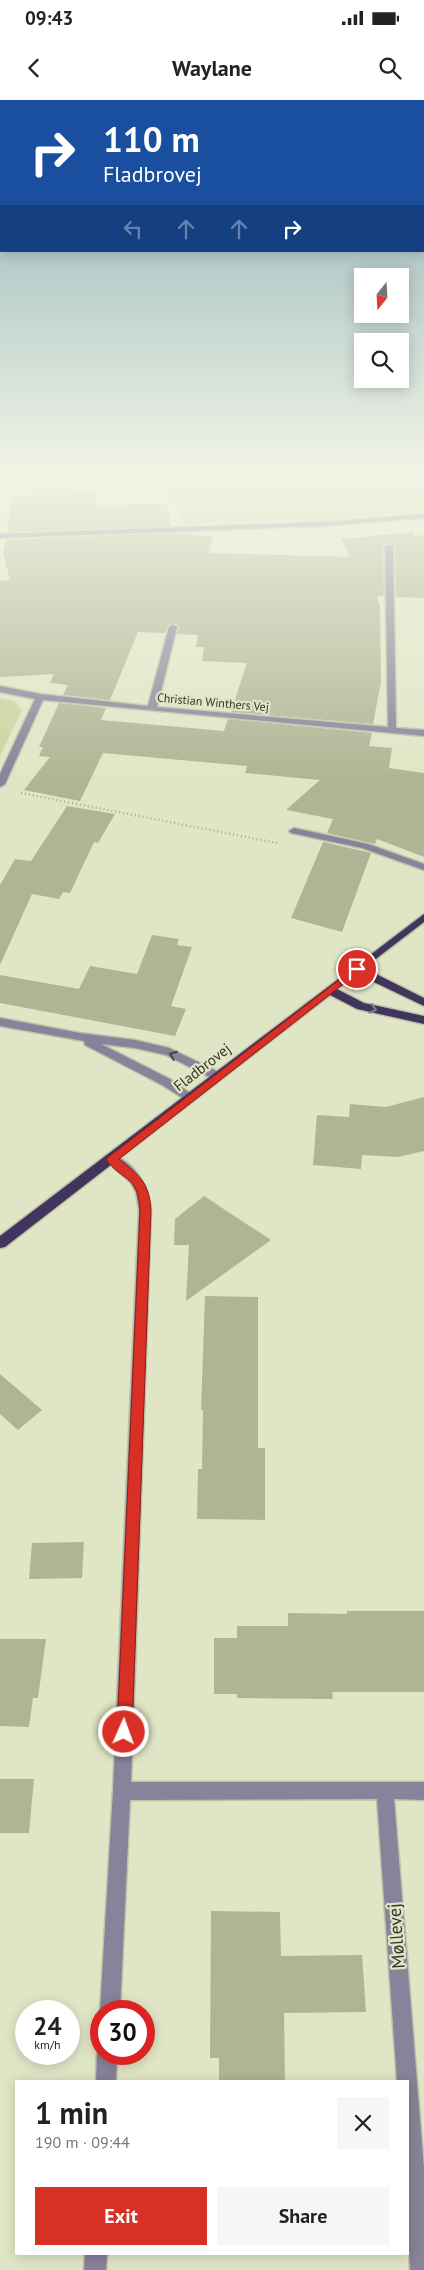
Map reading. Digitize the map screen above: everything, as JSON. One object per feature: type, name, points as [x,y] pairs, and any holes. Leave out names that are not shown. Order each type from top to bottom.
[{"type":"main road","name":"Fladbrovej","points":[[0,1243],[112,1159],[424,917]]},
{"type":"main road","points":[[357,969],[424,1002]]},
{"type":"main road","points":[[329,990],[361,1006],[424,1020]]},
{"type":"street","points":[[389,576],[392,730]]},
{"type":"street","points":[[152,709],[173,627]]},
{"type":"street","name":"Christian Winthers Vej","points":[[0,689],[40,698],[424,733]]},
{"type":"street","points":[[0,784],[3,769],[40,698]]},
{"type":"street","points":[[294,831],[365,846],[424,867]]},
{"type":"street","points":[[0,1022],[80,1037],[135,1044],[169,1052],[217,1076]]},
{"type":"street","points":[[80,1037],[166,1082],[189,1098]]},
{"type":"street","points":[[111,2000],[122,1790],[146,1210],[144,1193],[138,1180],[112,1159]]},
{"type":"street","points":[[122,1790],[424,1791]]},
{"type":"street","name":"Møllevej","points":[[385,1790],[407,2080]]},
{"type":"street","points":[[106,2080],[107,2065]]},
{"type":"street","points":[[409,2102],[421,2270]]},
{"type":"street","points":[[95,2270],[96,2255]]},
{"type":"path","points":[[19,792],[280,844]]},
{"type":"green space","points":[[0,698],[14,701],[22,710],[0,756]]},
{"type":"building","points":[[9,576],[384,576],[384,596],[377,596],[380,607],[381,682],[373,724],[231,712],[247,663],[202,661],[204,647],[196,647],[198,635],[177,634],[179,626],[174,623],[168,625],[165,633],[138,632],[110,700],[63,695],[68,685],[50,683],[54,674],[0,677],[0,581],[10,580]]},
{"type":"building","points":[[396,576],[424,576],[424,598],[396,597]]},
{"type":"building","points":[[59,703],[106,708],[101,720],[224,731],[228,719],[372,733],[369,746],[392,748],[389,768],[424,773],[424,857],[377,839],[375,844],[327,833],[333,819],[286,810],[320,780],[245,773],[247,766],[103,753],[80,801],[24,790],[50,757],[39,756],[43,747],[39,747]]},
{"type":"building","points":[[67,806],[115,814],[98,843],[94,842],[70,893],[63,892],[59,899],[32,894],[0,965],[0,885],[15,859],[31,861]]},
{"type":"building","points":[[323,842],[371,853],[342,932],[291,918]]},
{"type":"building","points":[[152,935],[179,939],[177,945],[192,947],[171,1006],[186,1009],[175,1036],[0,1003],[0,975],[79,989],[90,966],[137,974]]},
{"type":"building","points":[[424,1097],[424,1151],[398,1157],[362,1155],[361,1169],[313,1165],[317,1115],[349,1117],[350,1104],[386,1107]]},
{"type":"building","points":[[204,1196],[271,1240],[186,1301],[189,1245],[174,1245],[175,1219]]},
{"type":"building","points":[[205,1296],[258,1297],[258,1448],[265,1448],[265,1520],[197,1519],[198,1469],[202,1469],[203,1410],[201,1410]]},
{"type":"building","points":[[0,1374],[42,1410],[18,1430],[0,1414]]},
{"type":"building","points":[[84,1542],[82,1578],[29,1579],[32,1543]]},
{"type":"building","points":[[347,1611],[424,1611],[424,1692],[332,1692],[333,1699],[237,1698],[237,1694],[214,1694],[214,1638],[237,1638],[237,1626],[288,1626],[288,1613],[347,1614]]},
{"type":"building","points":[[0,1639],[46,1639],[38,1698],[33,1698],[29,1727],[0,1726]]},
{"type":"building","points":[[0,1779],[34,1779],[29,1833],[0,1833]]},
{"type":"building","points":[[211,1911],[280,1912],[281,1956],[362,1955],[366,2012],[284,2013],[285,2080],[219,2080],[219,2058],[210,2058]]},
{"type":"route","points":[[124,1732],[146,1210],[144,1193],[138,1180],[112,1159],[357,969]]}]
